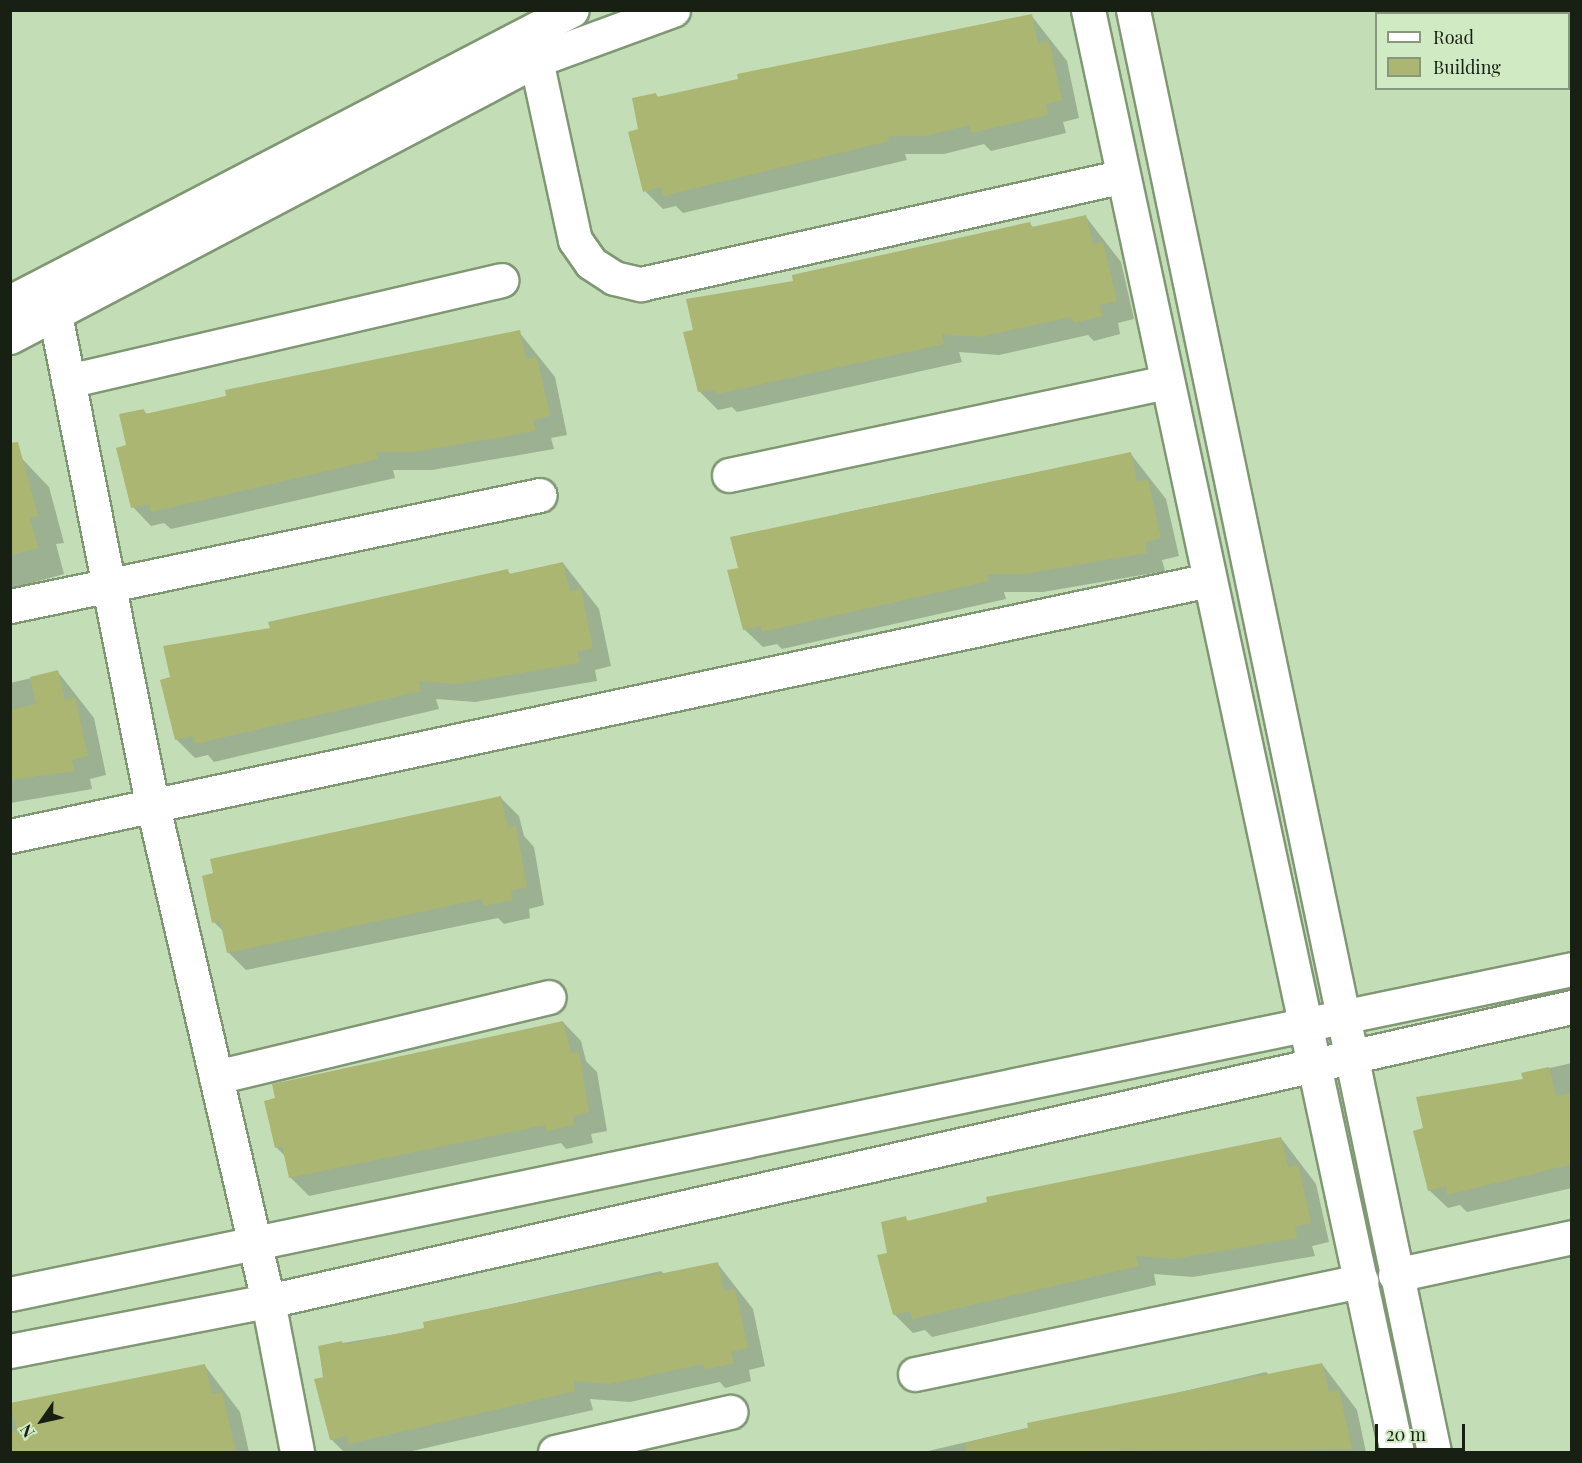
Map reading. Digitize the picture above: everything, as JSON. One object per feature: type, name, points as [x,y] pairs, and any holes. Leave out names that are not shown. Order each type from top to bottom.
[{"type":"street","points":[[10,302],[572,10]]},
{"type":"street","points":[[10,337],[536,60],[673,10]]},
{"type":"street","points":[[1088,10],[1397,1452]]},
{"type":"street","points":[[1133,10],[1395,1275],[1434,1452]]},
{"type":"street","points":[[536,60],[575,240],[591,263],[614,278],[641,284],[1123,177]]},
{"type":"street","points":[[68,381],[501,280]]},
{"type":"street","points":[[55,314],[152,802],[268,1301],[297,1452]]},
{"type":"street","points":[[729,475],[1166,382]]},
{"type":"street","points":[[10,606],[540,495]]},
{"type":"street","points":[[10,836],[152,802],[1209,580]]},
{"type":"street","points":[[10,1294],[254,1240],[1342,1019],[1572,969]]},
{"type":"street","points":[[216,1077],[548,997]]},
{"type":"street","points":[[10,1351],[268,1301],[1314,1061],[1572,1007]]},
{"type":"street","points":[[1395,1275],[1572,1237]]},
{"type":"street","points":[[915,1374],[1361,1281]]},
{"type":"street","points":[[555,1452],[730,1412]]},
{"type":"building","points":[[1032,14],[1038,43],[1049,41],[1062,100],[1046,104],[1048,115],[971,133],[970,125],[925,136],[888,136],[889,141],[663,196],[661,187],[643,192],[628,132],[638,129],[632,98],[656,93],[657,97],[738,79],[737,74]]},
{"type":"building","points":[[1086,215],[1093,244],[1103,242],[1117,301],[1100,305],[1103,316],[1074,323],[1072,317],[979,337],[942,334],[944,344],[717,394],[716,389],[698,392],[683,332],[693,330],[686,299],[793,281],[792,275],[1030,222],[1032,227]]},
{"type":"building","points":[[520,330],[526,359],[537,357],[550,416],[533,420],[536,431],[413,452],[376,452],[378,459],[173,507],[151,512],[149,504],[131,508],[116,448],[126,445],[119,414],[144,409],[145,414],[226,396],[225,390]]},
{"type":"building","points":[[18,442],[38,516],[30,518],[38,548],[10,555],[10,443]]},
{"type":"building","points":[[1131,452],[1137,482],[1148,479],[1161,538],[1145,542],[1147,553],[1024,574],[987,574],[989,581],[762,632],[761,626],[743,630],[727,570],[738,568],[730,537]]},
{"type":"building","points":[[563,562],[570,591],[581,589],[593,648],[577,652],[580,663],[456,684],[419,681],[421,691],[195,744],[193,736],[175,740],[160,680],[170,677],[163,646],[270,628],[268,622],[508,569],[509,574]]},
{"type":"building","points":[[58,670],[65,700],[75,697],[88,756],[72,760],[75,771],[10,780],[10,710],[36,704],[30,677]]},
{"type":"building","points":[[501,796],[508,828],[516,826],[527,887],[511,891],[513,900],[484,906],[482,899],[227,953],[220,921],[212,923],[202,876],[213,873],[210,859]]},
{"type":"building","points":[[563,1021],[571,1053],[579,1052],[589,1112],[573,1116],[575,1125],[546,1131],[545,1125],[289,1178],[282,1146],[275,1148],[264,1101],[275,1098],[272,1084]]},
{"type":"building","points":[[1549,1067],[1556,1096],[1572,1093],[1572,1164],[1447,1195],[1446,1186],[1428,1191],[1413,1131],[1423,1128],[1416,1097],[1523,1079],[1521,1073]]},
{"type":"building","points":[[1281,1137],[1288,1167],[1298,1164],[1311,1223],[1295,1227],[1297,1238],[1174,1259],[1136,1256],[1139,1266],[912,1319],[910,1311],[893,1315],[877,1255],[887,1253],[881,1222],[906,1216],[907,1221],[987,1202],[986,1197]]},
{"type":"building","points":[[718,1262],[724,1291],[735,1289],[748,1348],[731,1352],[734,1363],[705,1370],[703,1364],[610,1384],[573,1381],[575,1391],[349,1444],[347,1436],[330,1440],[314,1379],[324,1377],[318,1346],[342,1341],[343,1345],[424,1328],[423,1322]]},
{"type":"building","points":[[1322,1363],[1329,1392],[1339,1390],[1352,1449],[966,1452],[965,1443],[1028,1428],[1027,1423]]},
{"type":"building","points":[[205,1364],[212,1394],[222,1392],[236,1452],[10,1452],[10,1432],[17,1431],[10,1403]]}]
